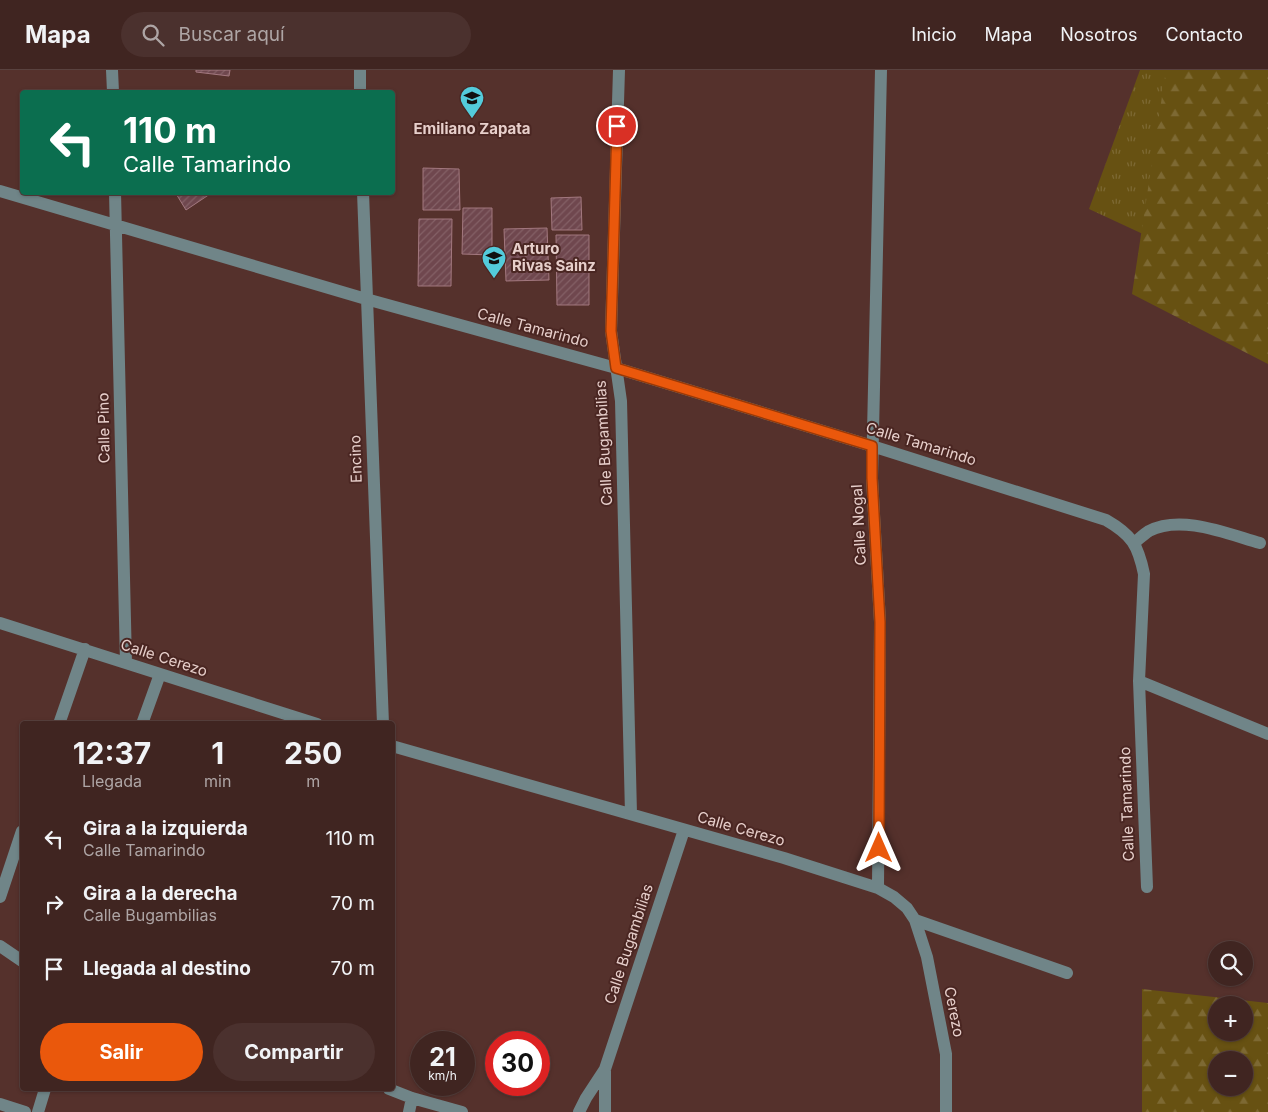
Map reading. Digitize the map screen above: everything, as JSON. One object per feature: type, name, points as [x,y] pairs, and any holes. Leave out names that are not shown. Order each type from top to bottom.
[{"type":"street","points":[[112,70],[113,90]]},
{"type":"street","points":[[360,70],[360,90]]},
{"type":"street","name":"Calle Bugambilias","points":[[619,70],[611,331],[620,401],[631,814]]},
{"type":"street","name":"Calle Nogal","points":[[878,888],[880,622],[872,446],[881,70]]},
{"type":"street","name":"Calle Tamarindo","points":[[0,191],[366,299],[616,368],[1106,520],[1122,529],[1134,543],[1144,574],[1139,681],[1147,887]]},
{"type":"street","name":"Calle Pino","points":[[115,195],[126,663]]},
{"type":"street","name":"Encino","points":[[363,195],[383,721]]},
{"type":"street","points":[[1134,543],[1149,531],[1184,524],[1260,543]]},
{"type":"street","name":"Calle Cerezo","points":[[0,623],[308,721]]},
{"type":"street","points":[[60,721],[85,649]]},
{"type":"street","points":[[143,721],[160,674]]},
{"type":"street","points":[[1139,681],[1268,734]]},
{"type":"street","name":"Calle Cerezo","points":[[395,747],[784,858],[878,888],[894,896],[915,920]]},
{"type":"street","name":"Calle Bugambilias","points":[[579,1112],[605,1069],[684,830]]},
{"type":"street","points":[[0,897],[20,838]]},
{"type":"street","points":[[915,920],[1067,973]]},
{"type":"street","name":"Cerezo","points":[[915,920],[927,956],[946,1054],[946,1112]]},
{"type":"street","points":[[0,946],[20,960]]},
{"type":"street","name":"Calle Bugambilias","points":[[605,1069],[606,1112]]},
{"type":"street","points":[[38,1112],[44,1091]]},
{"type":"street","points":[[395,1091],[412,1098],[462,1112]]},
{"type":"street","points":[[409,1112],[412,1098]]},
{"type":"street","points":[[0,1104],[25,1112]]},
{"type":"green space","points":[[1140,70],[1268,70],[1268,292],[1089,209]]},
{"type":"green space","points":[[1166,70],[1268,70],[1268,364],[1132,294]]},
{"type":"green space","points":[[1142,989],[1208,996],[1208,1041],[1253,1041],[1253,1001],[1268,1003],[1268,1112],[1142,1112]]},
{"type":"building","points":[[196,70],[230,70],[229,76],[196,72]]},
{"type":"building","points":[[423,168],[459,169],[460,210],[423,210]]},
{"type":"building","points":[[177,195],[208,195],[186,210]]},
{"type":"building","points":[[581,197],[582,230],[552,230],[551,198]]},
{"type":"building","points":[[463,208],[492,208],[492,255],[462,254]]},
{"type":"building","points":[[419,219],[452,219],[451,286],[418,286]]},
{"type":"building","points":[[547,228],[549,280],[506,281],[504,229]]},
{"type":"building","points":[[556,235],[589,235],[589,305],[557,305]]},
{"type":"place","name":"Emiliano Zapata","points":[[472,119]]},
{"type":"place","name":"Arturo Rivas Sainz","points":[[494,279]]},
{"type":"route","points":[[617,126],[611,331],[616,368],[872,446],[880,622],[879,848]]}]
